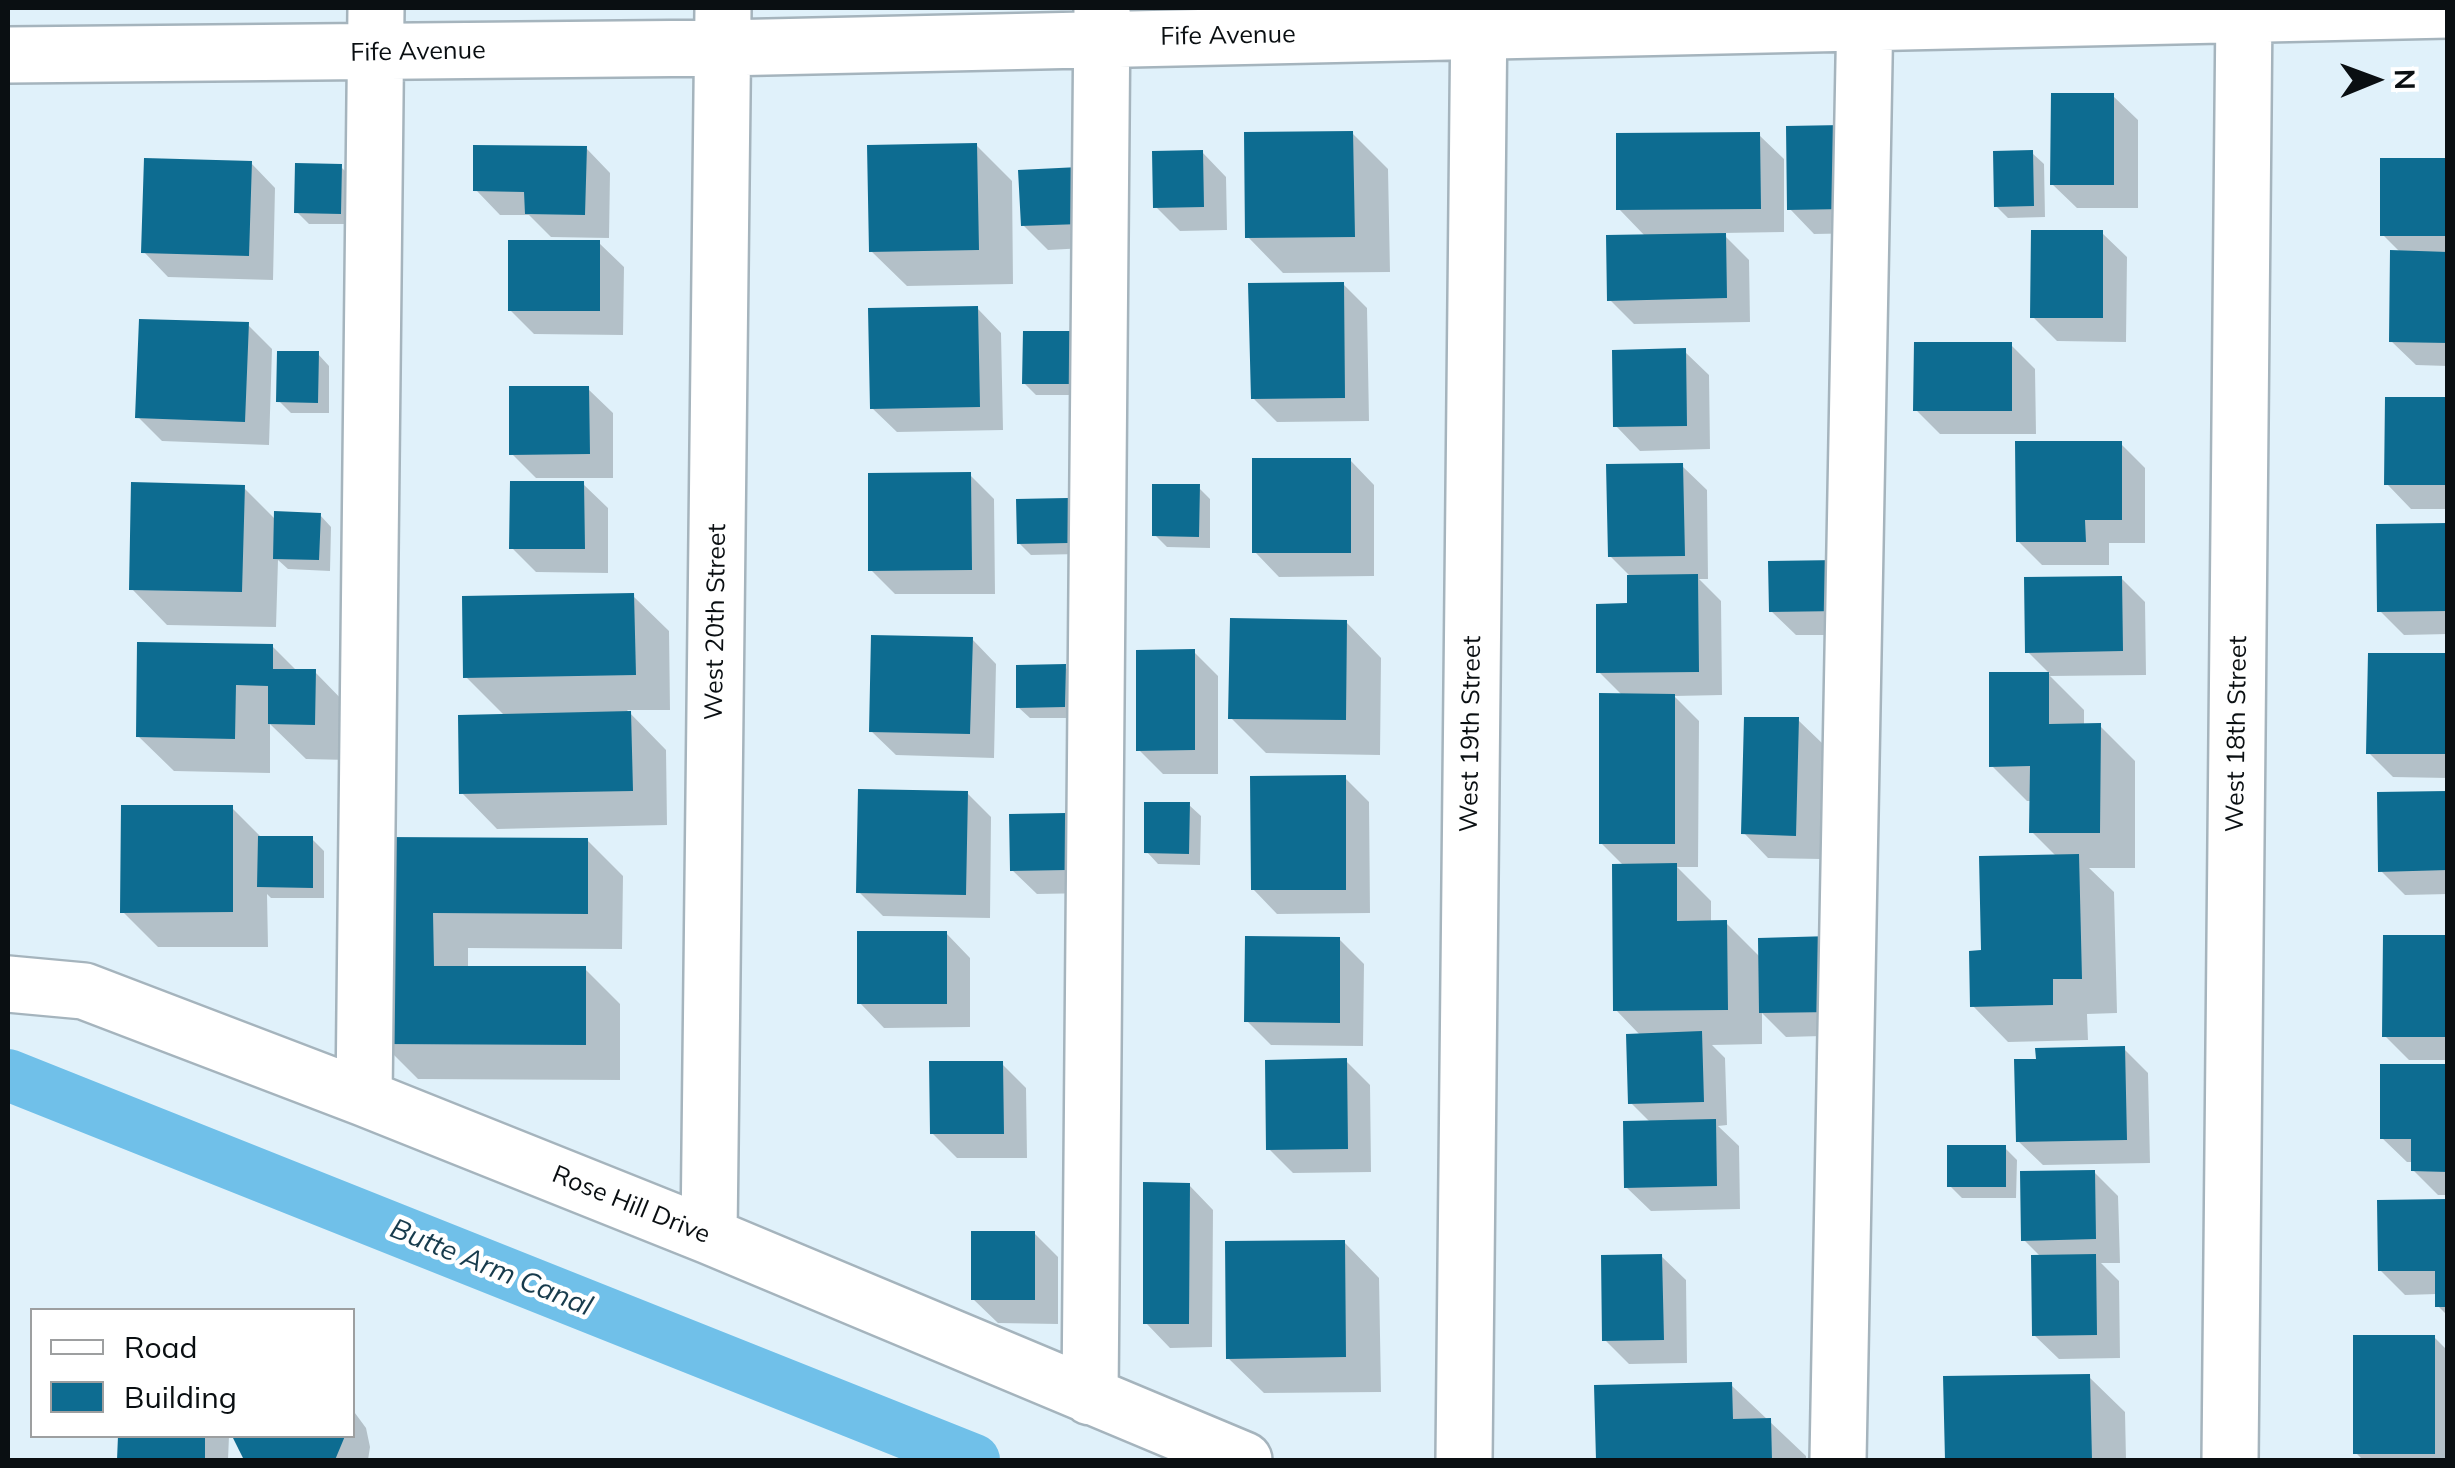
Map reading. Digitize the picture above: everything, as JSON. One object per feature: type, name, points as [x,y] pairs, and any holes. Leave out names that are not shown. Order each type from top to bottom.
[{"type":"street","name":"Fife Avenue","points":[[8,55],[376,30],[2448,10]]},
{"type":"street","name":"West 18th Street","points":[[2230,1460],[2243,12]]},
{"type":"street","points":[[1838,1460],[1864,15]]},
{"type":"street","name":"West 19th Street","points":[[1464,1460],[1479,19]]},
{"type":"street","points":[[1090,1397],[1102,24]]},
{"type":"street","name":"West 20th Street","points":[[709,1236],[722,28]]},
{"type":"street","points":[[364,1098],[376,30]]},
{"type":"street","name":"Rose Hill Drive","points":[[8,984],[84,991],[364,1098],[709,1236],[1244,1460]]},
{"type":"building","points":[[2051,93],[2114,93],[2114,185],[2050,185]]},
{"type":"building","points":[[1843,125],[1845,209],[1787,210],[1786,126]]},
{"type":"building","points":[[1353,131],[1355,237],[1245,238],[1244,132]]},
{"type":"building","points":[[1760,132],[1761,209],[1616,210],[1616,133]]},
{"type":"building","points":[[977,143],[979,250],[869,252],[867,145]]},
{"type":"building","points":[[473,145],[587,146],[585,215],[525,214],[524,192],[473,191]]},
{"type":"building","points":[[1203,150],[1204,207],[1153,208],[1152,151]]},
{"type":"building","points":[[2033,150],[2034,206],[1994,207],[1993,151]]},
{"type":"building","points":[[144,158],[252,161],[249,256],[141,253]]},
{"type":"building","points":[[2380,158],[2448,158],[2448,236],[2380,236]]},
{"type":"building","points":[[295,163],[342,164],[341,214],[294,213]]},
{"type":"building","points":[[1079,167],[1081,224],[1021,226],[1018,170]]},
{"type":"building","points":[[2031,230],[2103,230],[2103,318],[2030,318]]},
{"type":"building","points":[[1726,233],[1727,298],[1607,301],[1606,235]]},
{"type":"building","points":[[508,240],[600,240],[600,311],[508,311]]},
{"type":"building","points":[[2390,250],[2448,252],[2448,343],[2389,342]]},
{"type":"building","points":[[1344,282],[1345,398],[1251,399],[1248,283]]},
{"type":"building","points":[[978,306],[980,407],[870,409],[868,308]]},
{"type":"building","points":[[139,319],[249,322],[245,422],[135,418]]},
{"type":"building","points":[[1023,331],[1073,331],[1073,384],[1022,384]]},
{"type":"building","points":[[1914,342],[2012,342],[2012,411],[1913,411]]},
{"type":"building","points":[[1686,348],[1687,426],[1613,427],[1612,350]]},
{"type":"building","points":[[277,351],[319,351],[318,403],[276,402]]},
{"type":"building","points":[[509,386],[589,386],[590,454],[509,455]]},
{"type":"building","points":[[2385,397],[2448,397],[2448,485],[2384,485]]},
{"type":"building","points":[[2015,441],[2122,441],[2122,520],[2085,520],[2086,542],[2016,542]]},
{"type":"building","points":[[1252,458],[1351,458],[1351,553],[1252,553]]},
{"type":"building","points":[[1683,463],[1685,556],[1608,557],[1606,464]]},
{"type":"building","points":[[971,472],[972,570],[868,571],[868,473]]},
{"type":"building","points":[[510,481],[584,481],[585,549],[509,549]]},
{"type":"building","points":[[131,482],[245,485],[242,592],[129,590]]},
{"type":"building","points":[[1152,484],[1200,484],[1199,537],[1152,536]]},
{"type":"building","points":[[1068,498],[1069,543],[1017,544],[1016,499]]},
{"type":"building","points":[[274,511],[321,513],[319,560],[273,559]]},
{"type":"building","points":[[2448,523],[2448,611],[2377,612],[2376,524]]},
{"type":"building","points":[[1839,560],[1840,611],[1769,612],[1768,561]]},
{"type":"building","points":[[1698,574],[1699,672],[1596,673],[1596,604],[1627,603],[1627,575]]},
{"type":"building","points":[[2122,576],[2123,651],[2025,653],[2024,577]]},
{"type":"building","points":[[634,593],[636,675],[463,678],[462,596]]},
{"type":"building","points":[[1230,618],[1347,620],[1346,720],[1228,719]]},
{"type":"building","points":[[871,635],[973,637],[970,734],[869,732]]},
{"type":"building","points":[[137,642],[273,644],[273,669],[316,669],[315,725],[268,724],[268,686],[236,685],[235,739],[136,737]]},
{"type":"building","points":[[1195,649],[1195,750],[1136,751],[1136,650]]},
{"type":"building","points":[[2368,653],[2448,653],[2448,754],[2366,754]]},
{"type":"building","points":[[1066,664],[1065,707],[1016,708],[1016,665]]},
{"type":"building","points":[[1989,672],[2049,672],[2049,724],[2101,723],[2100,833],[2029,833],[2030,766],[1989,767]]},
{"type":"building","points":[[1599,693],[1675,694],[1675,844],[1599,844]]},
{"type":"building","points":[[631,711],[633,791],[459,794],[458,715]]},
{"type":"building","points":[[1744,717],[1799,717],[1796,836],[1741,834]]},
{"type":"building","points":[[1346,775],[1346,890],[1251,890],[1250,776]]},
{"type":"building","points":[[858,789],[968,791],[966,895],[856,893]]},
{"type":"building","points":[[2448,791],[2448,870],[2378,872],[2377,792]]},
{"type":"building","points":[[1144,802],[1190,802],[1189,854],[1144,853]]},
{"type":"building","points":[[121,805],[233,805],[233,912],[120,913]]},
{"type":"building","points":[[1066,813],[1067,870],[1010,871],[1009,814]]},
{"type":"building","points":[[258,836],[313,836],[313,888],[257,887]]},
{"type":"building","points":[[381,837],[588,838],[588,914],[433,913],[434,966],[586,966],[586,1045],[380,1044]]},
{"type":"building","points":[[2079,854],[2082,979],[2053,979],[2053,1005],[1970,1007],[1969,951],[1981,950],[1979,856]]},
{"type":"building","points":[[1677,863],[1677,921],[1727,920],[1728,1010],[1613,1011],[1612,864]]},
{"type":"building","points":[[857,931],[947,931],[947,1004],[857,1004]]},
{"type":"building","points":[[2383,935],[2448,935],[2448,1037],[2382,1037]]},
{"type":"building","points":[[1245,936],[1340,937],[1340,1023],[1244,1022]]},
{"type":"building","points":[[1832,936],[1833,1012],[1759,1013],[1758,938]]},
{"type":"building","points":[[1702,1031],[1704,1102],[1628,1104],[1626,1034]]},
{"type":"building","points":[[2125,1046],[2127,1140],[2016,1142],[2014,1059],[2036,1059],[2035,1048]]},
{"type":"building","points":[[1347,1058],[1348,1149],[1266,1150],[1265,1060]]},
{"type":"building","points":[[929,1061],[1003,1061],[1004,1134],[930,1134]]},
{"type":"building","points":[[2380,1064],[2447,1064],[2448,1172],[2411,1171],[2411,1139],[2380,1139]]},
{"type":"building","points":[[1716,1119],[1717,1186],[1624,1188],[1623,1121]]},
{"type":"building","points":[[1947,1145],[2006,1145],[2006,1187],[1947,1187]]},
{"type":"building","points":[[2095,1170],[2096,1239],[2021,1241],[2020,1171]]},
{"type":"building","points":[[1143,1182],[1190,1183],[1189,1324],[1143,1324]]},
{"type":"building","points":[[2448,1199],[2448,1307],[2435,1307],[2435,1271],[2378,1271],[2377,1200]]},
{"type":"building","points":[[971,1231],[1035,1231],[1035,1300],[971,1300]]},
{"type":"building","points":[[1345,1240],[1346,1357],[1226,1359],[1225,1241]]},
{"type":"building","points":[[1662,1254],[1664,1340],[1602,1341],[1601,1255]]},
{"type":"building","points":[[2096,1254],[2097,1335],[2032,1336],[2031,1255]]},
{"type":"building","points":[[2353,1335],[2435,1335],[2435,1454],[2353,1454]]},
{"type":"building","points":[[2090,1374],[2092,1460],[1945,1460],[1943,1376]]},
{"type":"building","points":[[1732,1382],[1733,1419],[1771,1418],[1772,1460],[1596,1460],[1594,1385]]},
{"type":"building","points":[[118,1438],[205,1438],[205,1460],[117,1460]]},
{"type":"building","points":[[233,1438],[344,1438],[335,1460],[244,1460]]},
{"type":"waterway","name":"Butte Arm Canal","points":[[8,1075],[974,1460]]}]
